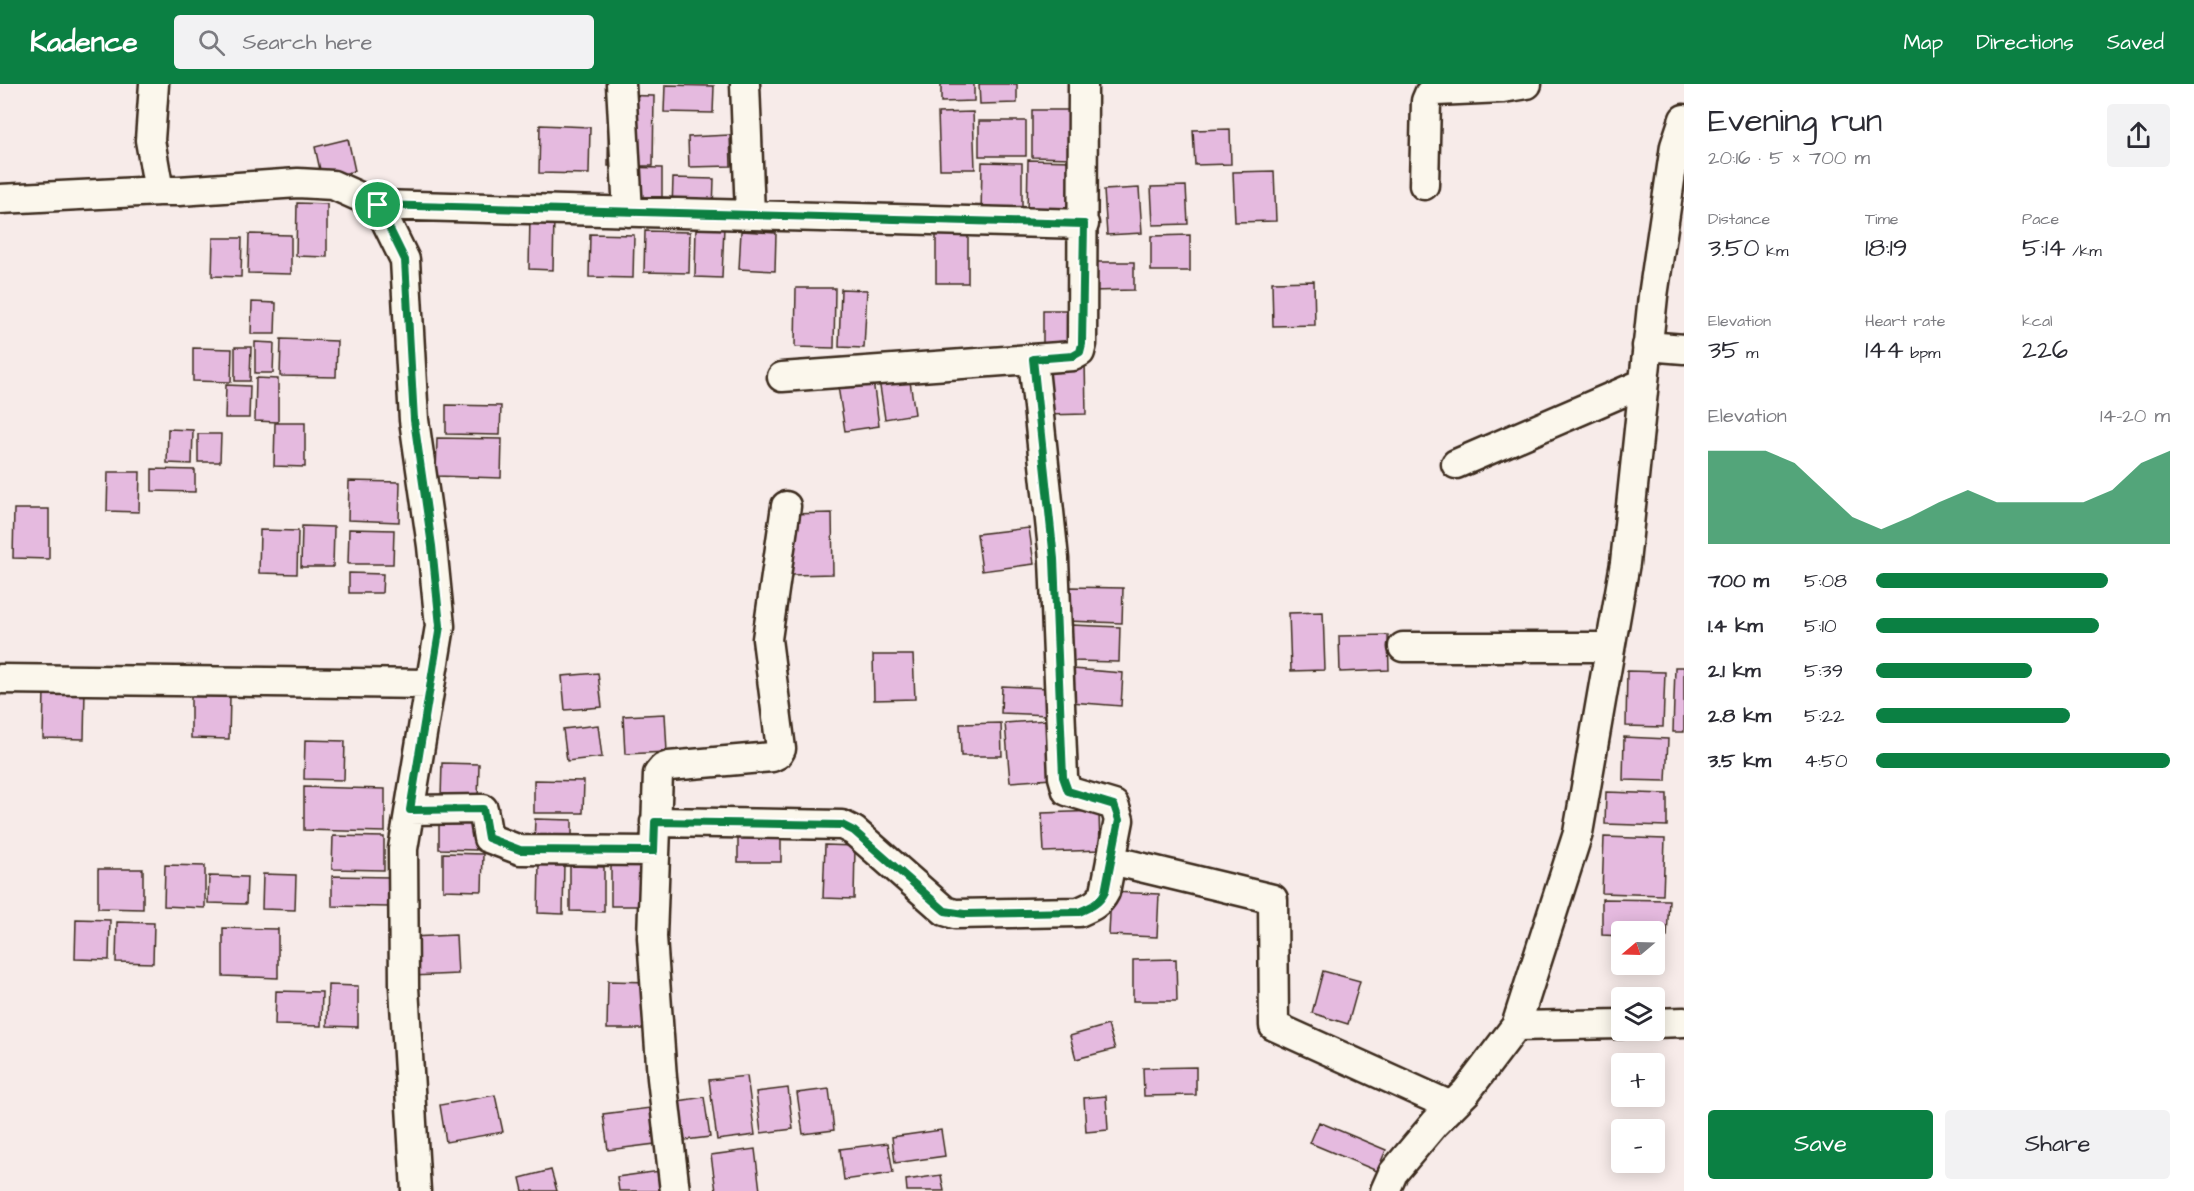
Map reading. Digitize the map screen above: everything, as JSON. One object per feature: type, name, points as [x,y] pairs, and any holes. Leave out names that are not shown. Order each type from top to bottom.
[{"type":"street","points":[[154,84],[150,140],[159,191]]},
{"type":"street","points":[[621,84],[628,212]]},
{"type":"street","points":[[746,84],[750,215]]},
{"type":"street","points":[[782,377],[1073,356],[1080,352],[1084,224],[1083,84]]},
{"type":"street","points":[[1424,185],[1426,101],[1430,94],[1436,91],[1503,88],[1527,84]]},
{"type":"street","points":[[1385,1191],[1393,1173],[1435,1123],[1466,1092],[1516,1026],[1578,833],[1625,563],[1653,296],[1675,146],[1684,120]]},
{"type":"street","points":[[0,199],[298,183],[333,185],[378,205],[1084,224]]},
{"type":"street","points":[[378,205],[405,260],[414,420],[432,546],[440,626],[403,849],[404,987],[416,1191]]},
{"type":"street","points":[[1647,346],[1684,349]]},
{"type":"street","points":[[655,822],[842,825],[854,831],[945,911],[955,914],[1079,912],[1094,906],[1101,900],[1105,892],[1119,820],[1114,805],[1068,791],[1063,777],[1054,559],[1033,359]]},
{"type":"street","points":[[1456,464],[1644,383]]},
{"type":"street","points":[[675,1191],[662,1078],[652,937],[658,774],[663,768],[669,766],[772,758],[781,749],[767,639],[786,506]]},
{"type":"street","points":[[1403,647],[1610,647]]},
{"type":"street","points":[[0,679],[430,684]]},
{"type":"street","points":[[410,810],[483,809],[488,838],[520,850],[654,851]]},
{"type":"street","points":[[1111,860],[1273,898],[1274,1026],[1452,1106]]},
{"type":"street","points":[[1665,1023],[1684,1023]]},
{"type":"street","points":[[1516,1026],[1611,1024]]},
{"type":"building","points":[[941,84],[974,84],[974,101],[941,102]]},
{"type":"building","points":[[979,84],[1017,84],[1017,103],[980,104]]},
{"type":"building","points":[[665,85],[714,86],[713,113],[664,112]]},
{"type":"building","points":[[609,95],[654,96],[653,166],[608,166]]},
{"type":"building","points":[[1032,110],[1072,110],[1072,158],[1032,157]]},
{"type":"building","points":[[973,112],[975,169],[940,169],[938,113]]},
{"type":"building","points":[[979,121],[1026,121],[1026,156],[979,156]]},
{"type":"building","points":[[540,125],[590,127],[589,174],[539,173]]},
{"type":"building","points":[[1230,129],[1231,164],[1195,165],[1193,130]]},
{"type":"building","points":[[730,135],[731,166],[689,167],[688,137]]},
{"type":"building","points":[[348,139],[355,171],[322,179],[315,147]]},
{"type":"building","points":[[1028,160],[1072,161],[1072,217],[1027,216]]},
{"type":"building","points":[[982,162],[1022,163],[1022,216],[981,215]]},
{"type":"building","points":[[618,167],[662,168],[662,210],[618,210]]},
{"type":"building","points":[[1274,171],[1276,221],[1235,222],[1233,172]]},
{"type":"building","points":[[673,178],[714,179],[713,210],[672,210]]},
{"type":"building","points":[[1186,186],[1188,224],[1153,225],[1151,187]]},
{"type":"building","points":[[1139,188],[1142,233],[1107,235],[1104,190]]},
{"type":"building","points":[[297,203],[327,204],[327,257],[296,256]]},
{"type":"building","points":[[530,216],[554,216],[553,270],[529,269]]},
{"type":"building","points":[[696,226],[724,226],[722,278],[695,277]]},
{"type":"building","points":[[936,227],[968,227],[968,283],[936,283]]},
{"type":"building","points":[[645,231],[690,232],[689,273],[644,272]]},
{"type":"building","points":[[741,231],[776,233],[775,271],[739,269]]},
{"type":"building","points":[[249,234],[291,235],[291,274],[248,273]]},
{"type":"building","points":[[590,234],[634,235],[633,278],[589,277]]},
{"type":"building","points":[[1190,235],[1190,271],[1151,271],[1151,236]]},
{"type":"building","points":[[213,238],[242,238],[241,277],[212,276]]},
{"type":"building","points":[[1090,262],[1134,262],[1134,290],[1091,291]]},
{"type":"building","points":[[1314,281],[1315,325],[1273,326],[1272,282]]},
{"type":"building","points":[[796,288],[835,288],[834,348],[795,347]]},
{"type":"building","points":[[841,289],[867,290],[864,348],[839,347]]},
{"type":"building","points":[[252,302],[276,303],[275,334],[251,334]]},
{"type":"building","points":[[1043,310],[1073,310],[1073,348],[1043,348]]},
{"type":"building","points":[[281,339],[337,341],[336,377],[280,376]]},
{"type":"building","points":[[255,342],[274,343],[273,373],[255,373]]},
{"type":"building","points":[[235,347],[251,347],[250,381],[235,381]]},
{"type":"building","points":[[193,348],[232,349],[231,382],[193,381]]},
{"type":"building","points":[[1043,361],[1085,361],[1086,414],[1044,415]]},
{"type":"building","points":[[909,375],[915,414],[885,419],[879,380]]},
{"type":"building","points":[[256,378],[278,379],[278,422],[255,421]]},
{"type":"building","points":[[873,380],[879,426],[845,431],[838,386]]},
{"type":"building","points":[[226,385],[250,386],[249,418],[225,418]]},
{"type":"building","points":[[446,405],[501,406],[500,435],[446,434]]},
{"type":"building","points":[[275,423],[305,423],[305,467],[274,466]]},
{"type":"building","points":[[168,429],[193,430],[192,464],[167,463]]},
{"type":"building","points":[[198,434],[221,434],[220,462],[198,462]]},
{"type":"building","points":[[437,438],[502,439],[501,478],[436,476]]},
{"type":"building","points":[[152,469],[195,470],[195,492],[152,491]]},
{"type":"building","points":[[108,472],[140,472],[139,512],[107,511]]},
{"type":"building","points":[[349,481],[400,482],[399,522],[348,520]]},
{"type":"building","points":[[14,509],[49,509],[49,559],[13,558]]},
{"type":"building","points":[[832,513],[833,574],[791,575],[790,514]]},
{"type":"building","points":[[302,526],[334,527],[333,567],[301,567]]},
{"type":"building","points":[[1029,528],[1034,564],[982,571],[977,534]]},
{"type":"building","points":[[349,529],[394,530],[393,564],[348,564]]},
{"type":"building","points":[[260,530],[298,531],[297,574],[259,573]]},
{"type":"building","points":[[349,573],[383,574],[382,593],[349,593]]},
{"type":"building","points":[[1068,587],[1123,588],[1122,623],[1067,621]]},
{"type":"building","points":[[1323,612],[1325,670],[1291,671],[1289,613]]},
{"type":"building","points":[[1071,625],[1120,627],[1119,662],[1070,661]]},
{"type":"building","points":[[1388,635],[1389,670],[1340,672],[1339,636]]},
{"type":"building","points":[[873,655],[913,655],[915,699],[874,700]]},
{"type":"building","points":[[1675,667],[1684,667],[1684,732],[1673,732]]},
{"type":"building","points":[[1073,669],[1123,673],[1121,706],[1071,702]]},
{"type":"building","points":[[1627,671],[1665,672],[1663,727],[1626,726]]},
{"type":"building","points":[[598,673],[602,707],[565,710],[562,676]]},
{"type":"building","points":[[1002,686],[1049,688],[1048,715],[1001,713]]},
{"type":"building","points":[[44,689],[85,690],[84,739],[43,738]]},
{"type":"building","points":[[191,695],[230,696],[229,739],[191,738]]},
{"type":"building","points":[[665,714],[667,752],[625,754],[623,716]]},
{"type":"building","points":[[1047,720],[1052,779],[1010,782],[1005,723]]},
{"type":"building","points":[[1001,723],[1002,756],[961,756],[960,724]]},
{"type":"building","points":[[598,725],[602,757],[567,761],[563,729]]},
{"type":"building","points":[[1624,737],[1668,739],[1666,781],[1623,780]]},
{"type":"building","points":[[305,740],[345,741],[344,780],[304,779]]},
{"type":"building","points":[[442,763],[479,764],[478,799],[441,798]]},
{"type":"building","points":[[534,780],[584,781],[583,813],[534,813]]},
{"type":"building","points":[[304,787],[385,789],[385,832],[304,830]]},
{"type":"building","points":[[1606,792],[1667,794],[1667,826],[1605,824]]},
{"type":"building","points":[[1099,811],[1100,850],[1044,852],[1042,813]]},
{"type":"building","points":[[439,816],[476,817],[476,850],[439,849]]},
{"type":"building","points":[[535,819],[572,820],[572,845],[534,844]]},
{"type":"building","points":[[738,834],[781,834],[781,862],[738,862]]},
{"type":"building","points":[[333,836],[384,837],[384,870],[332,869]]},
{"type":"building","points":[[1604,837],[1665,839],[1663,895],[1602,893]]},
{"type":"building","points":[[825,845],[855,846],[854,899],[823,898]]},
{"type":"building","points":[[443,853],[483,854],[482,891],[443,890]]},
{"type":"building","points":[[611,860],[646,861],[645,906],[611,906]]},
{"type":"building","points":[[539,863],[564,863],[563,914],[538,913]]},
{"type":"building","points":[[165,865],[205,866],[205,908],[164,906]]},
{"type":"building","points":[[570,866],[604,867],[604,912],[570,911]]},
{"type":"building","points":[[98,869],[143,869],[143,909],[98,908]]},
{"type":"building","points":[[263,874],[296,875],[295,910],[262,909]]},
{"type":"building","points":[[209,876],[247,877],[246,904],[208,903]]},
{"type":"building","points":[[332,876],[390,877],[389,907],[332,906]]},
{"type":"building","points":[[1111,892],[1159,894],[1157,937],[1109,935]]},
{"type":"building","points":[[1602,899],[1669,900],[1667,937],[1665,937],[1665,921],[1611,921],[1611,935],[1602,935]]},
{"type":"building","points":[[76,919],[110,920],[109,960],[75,959]]},
{"type":"building","points":[[117,922],[154,923],[153,963],[116,962]]},
{"type":"building","points":[[223,928],[278,929],[278,978],[223,976]]},
{"type":"building","points":[[456,935],[458,974],[411,976],[409,937]]},
{"type":"building","points":[[1176,959],[1177,1001],[1133,1001],[1133,960]]},
{"type":"building","points":[[1323,971],[1360,981],[1348,1024],[1312,1013]]},
{"type":"building","points":[[608,981],[650,982],[649,1029],[607,1029]]},
{"type":"building","points":[[328,985],[358,986],[358,1027],[327,1026]]},
{"type":"building","points":[[276,991],[322,992],[321,1026],[275,1025]]},
{"type":"building","points":[[1108,1025],[1115,1049],[1076,1059],[1070,1036]]},
{"type":"building","points":[[1196,1067],[1196,1095],[1144,1096],[1143,1068]]},
{"type":"building","points":[[747,1076],[755,1135],[717,1140],[709,1080]]},
{"type":"building","points":[[788,1088],[793,1129],[761,1133],[756,1092]]},
{"type":"building","points":[[829,1089],[834,1130],[803,1134],[797,1093]]},
{"type":"building","points":[[495,1095],[503,1132],[446,1142],[440,1105]]},
{"type":"building","points":[[1106,1096],[1108,1130],[1086,1132],[1084,1098]]},
{"type":"building","points":[[704,1097],[710,1137],[677,1141],[672,1102]]},
{"type":"building","points":[[650,1108],[655,1144],[608,1150],[603,1114]]},
{"type":"building","points":[[1319,1122],[1386,1150],[1377,1171],[1310,1143]]},
{"type":"building","points":[[941,1130],[945,1156],[895,1163],[892,1137]]},
{"type":"building","points":[[888,1143],[893,1173],[844,1180],[840,1149]]},
{"type":"building","points":[[755,1149],[760,1191],[716,1191],[711,1155]]},
{"type":"building","points":[[551,1170],[557,1191],[523,1191],[520,1178]]},
{"type":"building","points":[[660,1171],[663,1191],[619,1191],[617,1177]]},
{"type":"building","points":[[941,1175],[944,1191],[907,1191],[906,1180]]},
{"type":"route","points":[[378,205],[1084,224],[1080,352],[1073,356],[1033,359],[1054,559],[1064,785],[1068,791],[1114,805],[1118,812],[1119,820],[1105,892],[1101,900],[1094,906],[1079,912],[955,914],[945,911],[854,831],[842,825],[655,822],[654,851],[520,850],[488,838],[483,809],[410,810],[440,626],[432,546],[414,420],[405,260],[378,205]]}]
